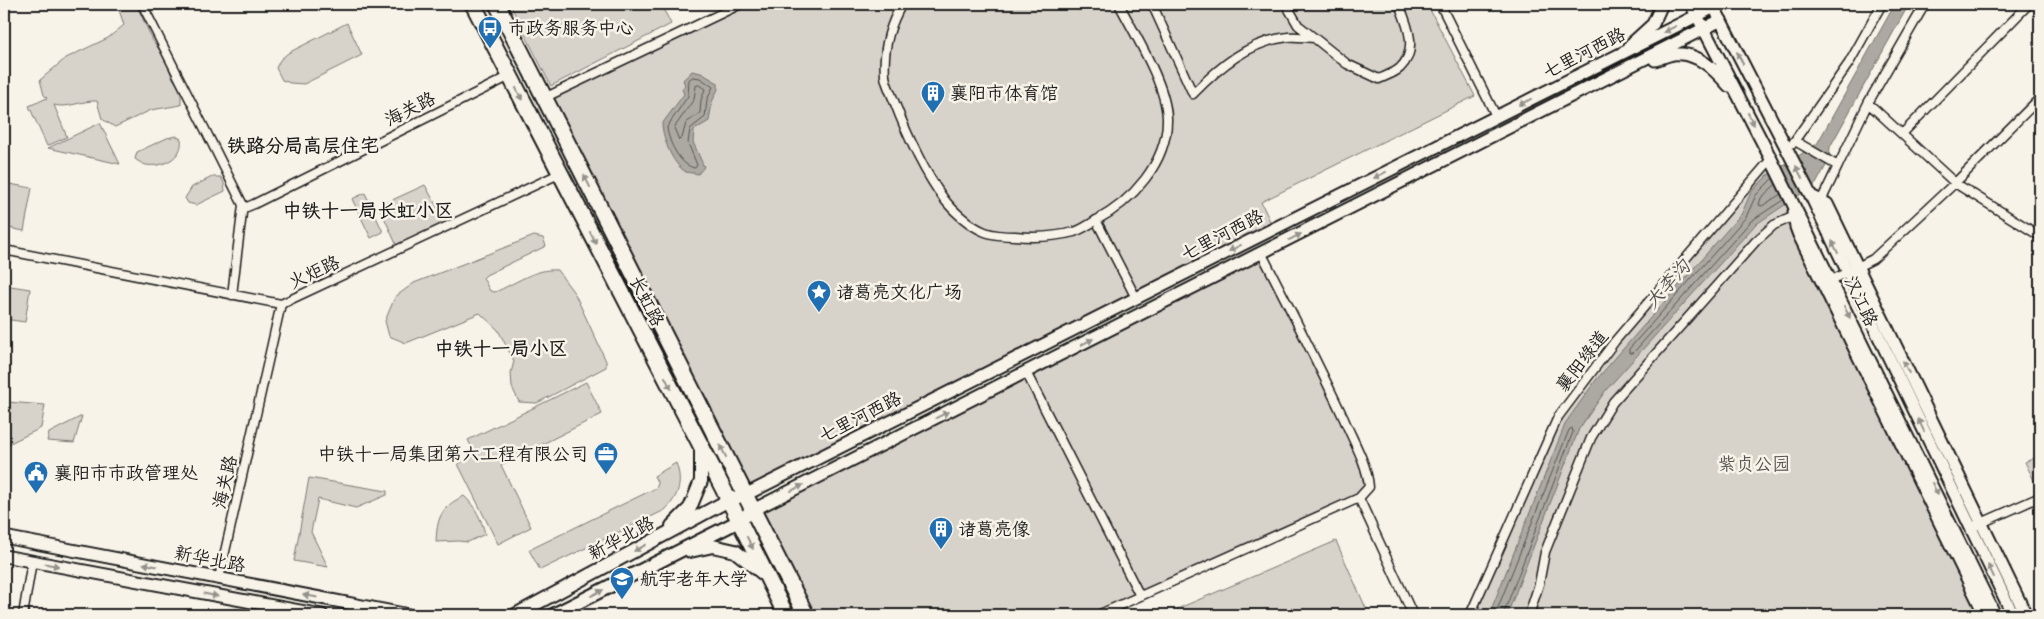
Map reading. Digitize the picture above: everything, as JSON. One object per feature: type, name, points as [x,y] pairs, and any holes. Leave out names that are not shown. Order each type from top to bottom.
[{"type":"highway","name":"长虹路","points":[[473,4],[729,500],[786,615]]},
{"type":"highway","name":"长虹路","points":[[497,4],[806,615]]},
{"type":"main road","points":[[661,536],[690,508],[702,481],[701,446]]},
{"type":"main road","name":"新华北路","points":[[515,615],[729,500],[745,494]]},
{"type":"main road","points":[[554,615],[739,521],[753,510]]},
{"type":"main road","points":[[671,555],[713,546],[735,552],[767,576]]},
{"type":"street","points":[[142,4],[243,205],[232,295]]},
{"type":"street","points":[[544,98],[741,4]]},
{"type":"street","points":[[902,4],[888,33],[885,78],[905,130],[944,199],[962,217],[985,232],[1007,236],[1052,236],[1077,231],[1113,212],[1136,190],[1151,171],[1164,144],[1167,118],[1162,89],[1119,4]]},
{"type":"street","points":[[1152,4],[1193,94],[1220,68],[1257,46],[1288,37],[1315,38]]},
{"type":"street","points":[[1286,4],[1298,25],[1347,64],[1379,79],[1400,69],[1410,54],[1410,32],[1399,4]]},
{"type":"street","points":[[1440,4],[1496,116]]},
{"type":"street","points":[[1621,54],[1653,24],[1662,4]]},
{"type":"street","name":"汉江路","points":[[1691,4],[1771,159],[1827,283],[1995,615]]},
{"type":"street","points":[[1791,145],[1849,63],[1882,4]]},
{"type":"street","points":[[1816,199],[1925,4]]},
{"type":"street","points":[[1902,134],[2028,4]]},
{"type":"street","name":"七里河西路","points":[[745,494],[1621,54],[1713,5]]},
{"type":"street","name":"汉江路","points":[[1713,5],[1791,145],[1852,269],[1970,528],[2013,615]]},
{"type":"street","name":"七里河西路","points":[[753,510],[1721,20]]},
{"type":"street","points":[[1626,68],[1674,54],[1699,58],[1714,70],[1742,101]]},
{"type":"street","name":"海关路","points":[[243,205],[247,207],[254,204],[510,76]]},
{"type":"street","points":[[1985,615],[1827,283],[1873,259],[1955,183],[2040,98]]},
{"type":"street","points":[[1868,103],[1955,183],[2040,236]]},
{"type":"street","points":[[1791,145],[1806,146],[1834,164]]},
{"type":"street","name":"襄阳绿道","points":[[1470,615],[1558,417],[1615,342],[1771,159]]},
{"type":"street","name":"火炬路","points":[[4,250],[281,304],[560,173]]},
{"type":"street","points":[[1530,615],[1539,584],[1545,552],[1591,438],[1613,402],[1756,241],[1794,211]]},
{"type":"street","points":[[1096,220],[1136,298]]},
{"type":"street","points":[[1099,615],[1359,498],[1369,487],[1368,475],[1362,459],[1326,380],[1262,254]]},
{"type":"street","points":[[1852,269],[1982,523],[2026,615]]},
{"type":"street","name":"海关路","points":[[219,578],[281,304]]},
{"type":"street","points":[[1026,372],[1140,596]]},
{"type":"street","points":[[1970,528],[2040,497]]},
{"type":"street","points":[[1359,498],[1412,615]]},
{"type":"street","name":"新华北路","points":[[4,536],[409,615]]},
{"type":"street","name":"新华北路","points":[[4,556],[322,615]]},
{"type":"street","points":[[23,615],[32,561]]},
{"type":"green space","points":[[117,4],[136,4],[153,41],[166,59],[172,77],[181,90],[181,105],[151,110],[115,127],[102,119],[97,101],[65,106],[54,105],[67,137],[47,146],[29,106],[47,98],[44,95],[40,80],[66,58],[108,38],[124,25]]},
{"type":"green space","points":[[510,4],[661,4],[671,24],[551,86]]},
{"type":"green space","points":[[741,4],[1427,4],[1475,96],[1261,202],[1275,232],[745,495],[544,98]]},
{"type":"green space","points":[[347,23],[362,55],[304,84],[290,83],[282,80],[276,68],[280,60],[288,53]]},
{"type":"green space","points":[[100,123],[120,164],[48,148]]},
{"type":"green space","points":[[176,136],[181,139],[181,145],[176,156],[171,160],[159,165],[145,165],[135,159],[137,152],[167,138]]},
{"type":"green space","name":"紫贞公园","points":[[1771,159],[1995,615],[1470,615],[1558,417],[1615,341]]},
{"type":"green space","points":[[212,177],[221,177],[225,191],[196,205],[188,203],[185,198],[192,187]]},
{"type":"green space","points":[[4,183],[32,188],[24,231],[4,227]]},
{"type":"green space","points":[[425,185],[441,214],[441,225],[397,246],[379,206]]},
{"type":"green space","points":[[365,193],[383,232],[371,238],[352,199]]},
{"type":"green space","points":[[534,236],[543,238],[546,246],[486,275],[483,278],[490,291],[495,292],[541,271],[557,270],[575,294],[606,361],[606,367],[537,403],[519,402],[512,387],[511,373],[514,361],[498,330],[480,313],[406,343],[389,336],[385,321],[395,297],[414,283]]},
{"type":"green space","points":[[1262,254],[1362,459],[1369,487],[1359,498],[1098,615],[806,615],[753,510]]},
{"type":"green space","points":[[4,285],[30,289],[25,322],[4,319]]},
{"type":"green space","points":[[586,382],[602,414],[501,465],[531,527],[498,544],[458,464],[476,455],[468,440]]},
{"type":"green space","points":[[7,402],[45,405],[41,428],[4,446],[4,423]]},
{"type":"green space","points":[[82,416],[74,443],[47,441],[49,433]]},
{"type":"green space","points":[[2040,456],[2040,488],[2038,489],[2025,462]]},
{"type":"green space","points":[[676,463],[679,476],[678,488],[674,499],[665,510],[540,570],[529,550],[656,488],[658,484],[654,476]]},
{"type":"green space","points":[[309,478],[387,491],[387,495],[356,508],[318,499],[311,532],[328,567],[294,561]]},
{"type":"green space","points":[[464,496],[478,514],[485,534],[468,542],[436,542],[437,527],[441,514],[456,500]]},
{"type":"green space","points":[[1336,541],[1369,615],[1180,615],[1177,609]]},
{"type":"water","points":[[1895,4],[1909,4],[1830,147],[1829,160],[1816,184],[1755,225],[1606,390],[1579,429],[1507,615],[1489,615],[1566,422],[1596,380],[1742,213],[1751,192],[1768,175],[1817,144]]},
{"type":"water","points":[[692,71],[701,73],[718,83],[709,121],[694,130],[693,142],[704,167],[698,174],[686,172],[676,163],[666,144],[662,124],[684,94],[682,89],[685,85],[683,80]]},
{"type":"place","name":"市政务服务中心","points":[[490,49]]},
{"type":"place","name":"襄阳市体育馆","points":[[933,114]]},
{"type":"place","name":"诸葛亮文化广场","points":[[819,313]]},
{"type":"place","name":"中铁十一局集团第六工程有限公司","points":[[606,475]]},
{"type":"place","name":"襄阳市市政管理处","points":[[36,494]]},
{"type":"place","name":"诸葛亮像","points":[[941,550]]},
{"type":"place","name":"航宇老年大学","points":[[622,600]]},
{"type":"district","name":"铁路分局高层住宅","points":[[303,145]]},
{"type":"district","name":"中铁十一局长虹小区","points":[[368,210]]},
{"type":"district","name":"中铁十一局小区","points":[[501,348]]},
{"type":"water label","name":"大李沟","points":[[1667,284]]}]
